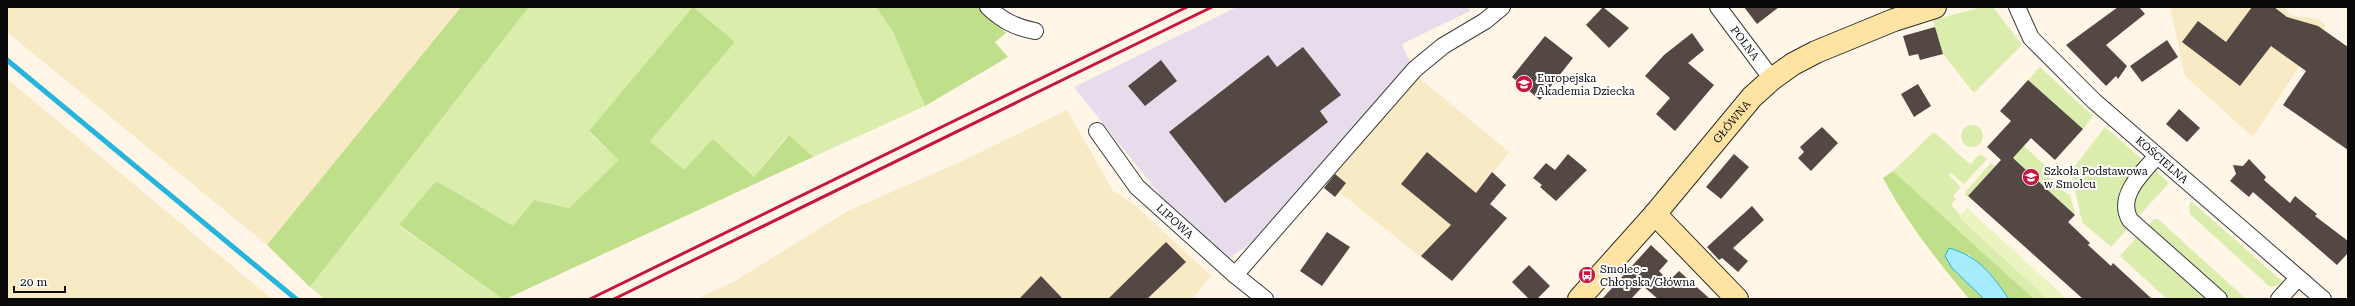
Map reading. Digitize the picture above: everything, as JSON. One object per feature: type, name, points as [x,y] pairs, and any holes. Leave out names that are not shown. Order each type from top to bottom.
[{"type":"street","points":[[988,7],[1000,19],[1015,28],[1035,32]]},
{"type":"street","points":[[1235,275],[1415,69],[1443,46],[1486,21],[1502,7]]},
{"type":"street","name":"POLNA","points":[[1718,7],[1772,79]]},
{"type":"street","name":"GŁÓWNA","points":[[1579,299],[1655,214],[1752,97],[1772,79],[1793,64],[1816,52],[1894,20],[1935,7]]},
{"type":"street","name":"KOŚCIELNA","points":[[2017,7],[2031,38],[2094,101],[2323,299]]},
{"type":"street","name":"LIPOWA","points":[[1097,131],[1138,187],[1235,275],[1265,299]]},
{"type":"street","points":[[2157,156],[2130,190],[2126,198],[2126,213],[2130,220],[2219,299]]},
{"type":"street","points":[[1655,214],[1737,299]]},
{"type":"street","points":[[2279,299],[2298,278]]},
{"type":"shaded area","points":[[7,7],[461,7],[267,245],[7,32]]},
{"type":"shaded area","points":[[1237,7],[1468,7],[1470,11],[1402,44],[1411,64],[1253,242],[1229,258],[1165,201],[1074,87]]},
{"type":"shaded area","points":[[2170,7],[2282,7],[2293,16],[2317,18],[2326,26],[2253,137],[2185,76]]},
{"type":"shaded area","points":[[1418,77],[1509,152],[1493,172],[1506,185],[1464,236],[1433,267],[1327,182]]},
{"type":"shaded area","points":[[7,79],[272,299],[7,299]]},
{"type":"shaded area","points":[[1067,110],[1113,191],[1135,205],[1211,276],[1192,299],[697,299],[735,281],[848,211],[958,163]]},
{"type":"green space","points":[[461,7],[529,7],[310,287],[267,245]]},
{"type":"green space","points":[[529,7],[876,7],[893,32],[925,106],[813,157],[788,135],[754,177],[684,171],[650,141],[735,42],[589,132],[619,160],[569,208],[534,200],[513,227],[436,181],[399,226],[503,299],[325,299],[310,287]]},
{"type":"green space","points":[[693,7],[735,42],[650,141],[684,170],[713,139],[754,177],[789,135],[813,157],[506,299],[503,299],[399,225],[436,181],[513,226],[534,200],[569,208],[619,160],[589,131]]},
{"type":"green space","points":[[876,7],[979,7],[1006,33],[995,42],[1008,57],[925,106],[893,32]]},
{"type":"green space","points":[[1982,7],[1993,7],[2022,45],[1974,93],[1943,54],[1933,20]]},
{"type":"green space","points":[[2040,67],[2093,116],[2083,129],[2028,80]]},
{"type":"green space","points":[[1972,125],[1980,128],[1983,136],[1980,144],[1972,147],[1964,144],[1961,136],[1964,128]]},
{"type":"green space","points":[[2105,127],[2144,161],[2129,227],[2111,247],[2082,222],[2071,171]]},
{"type":"green space","points":[[1934,132],[1970,164],[1980,154],[1987,159],[1964,184],[1951,173],[1949,175],[1961,187],[1953,196],[1956,199],[1951,205],[1961,215],[1959,217],[2048,299],[2034,299],[1893,171]]},
{"type":"green space","points":[[2024,146],[2050,170],[2046,175],[2067,194],[2070,194],[2075,215],[2019,163],[2007,165]]},
{"type":"green space","points":[[1991,163],[1995,166],[1968,196],[1965,196],[1966,191]]},
{"type":"green space","points":[[2154,170],[2169,183],[2138,217],[2132,206],[2139,189]]},
{"type":"green space","points":[[1893,171],[2034,299],[2009,299],[1988,271],[1967,253],[1984,299],[1969,299],[1945,270],[1902,211],[1883,178]]},
{"type":"green space","points":[[2191,201],[2283,282],[2277,286],[2270,287],[2190,214],[2189,207]]},
{"type":"green space","points":[[1967,208],[2067,299],[2048,299],[1959,217]]},
{"type":"green space","points":[[2154,219],[2158,219],[2246,299],[2227,299],[2148,226]]},
{"type":"green space","points":[[2138,236],[2208,299],[2167,299],[2120,256]]},
{"type":"water","points":[[1949,248],[1969,256],[1977,262],[1990,274],[2009,299],[1984,299],[1952,268],[1945,256]]},
{"type":"building","points":[[1603,7],[1629,28],[1609,48],[1586,25]]},
{"type":"building","points":[[1744,7],[1779,7],[1757,24]]},
{"type":"building","points":[[2118,7],[2139,7],[2145,14],[2106,45],[2127,66],[2118,79],[2116,76],[2106,86],[2066,45]]},
{"type":"building","points":[[2252,7],[2274,7],[2287,17],[2318,26],[2348,47],[2348,150],[2283,105],[2306,71],[2271,46],[2240,86],[2182,42],[2198,21],[2226,42]]},
{"type":"building","points":[[1935,27],[1943,54],[1920,60],[1918,54],[1909,56],[1903,36]]},
{"type":"building","points":[[1692,33],[1704,50],[1688,63],[1714,85],[1675,131],[1656,114],[1670,98],[1645,76],[1664,55]]},
{"type":"building","points":[[1545,36],[1573,58],[1540,100],[1512,77]]},
{"type":"building","points":[[2167,40],[2178,57],[2142,82],[2130,66]]},
{"type":"building","points":[[1303,47],[1341,95],[1320,111],[1328,122],[1225,203],[1169,132],[1268,55],[1277,67]]},
{"type":"building","points":[[1161,60],[1177,81],[1145,106],[1128,86]]},
{"type":"building","points":[[2028,80],[2083,129],[2055,160],[2031,138],[2013,158],[2075,215],[2068,222],[2090,243],[2088,245],[2111,266],[2113,263],[2152,299],[2083,299],[1968,196],[2001,160],[1987,147],[2011,121],[2000,111]]},
{"type":"building","points":[[1918,84],[1931,106],[1914,117],[1901,94]]},
{"type":"building","points":[[2179,109],[2200,128],[2187,142],[2166,124]]},
{"type":"building","points":[[1822,127],[1838,143],[1811,171],[1798,158],[1804,152],[1800,147]]},
{"type":"building","points":[[1427,152],[1476,193],[1492,172],[1506,185],[1490,204],[1507,218],[1452,281],[1421,256],[1451,225],[1401,184]]},
{"type":"building","points":[[1568,154],[1587,170],[1556,201],[1540,187],[1542,185],[1533,178],[1546,163],[1555,170]]},
{"type":"building","points":[[1734,154],[1749,167],[1721,199],[1706,187]]},
{"type":"building","points":[[2249,159],[2266,177],[2264,180],[2290,203],[2295,196],[2317,214],[2315,216],[2348,241],[2348,253],[2337,265],[2253,192],[2249,197],[2230,181],[2236,174],[2233,165],[2243,166]]},
{"type":"building","points":[[1335,174],[1346,183],[1335,197],[1324,188]]},
{"type":"building","points":[[1752,206],[1764,220],[1733,248],[1748,261],[1738,272],[1722,258],[1719,260],[1707,247]]},
{"type":"building","points":[[1327,232],[1350,247],[1322,286],[1300,271]]},
{"type":"building","points":[[1166,242],[1186,262],[1147,299],[1108,299]]},
{"type":"building","points":[[1651,245],[1668,261],[1659,271],[1669,281],[1679,271],[1710,299],[1658,299],[1643,286],[1631,299],[1602,299]]},
{"type":"building","points":[[1529,265],[1550,286],[1537,299],[1529,299],[1512,282]]},
{"type":"building","points":[[1041,276],[1063,299],[1019,299]]},
{"type":"waterway","points":[[7,60],[296,299]]},
{"type":"railway","points":[[590,299],[1187,7]]},
{"type":"railway","points":[[614,299],[1212,7]]},
{"type":"place","name":"Europejska Akademia Dziecka","points":[[1524,84]]},
{"type":"place","name":"Szkoła Podstawowa w Smolcu","points":[[2031,177]]},
{"type":"place","name":"Smolec - Chłopska/Główna","points":[[1587,275]]}]
